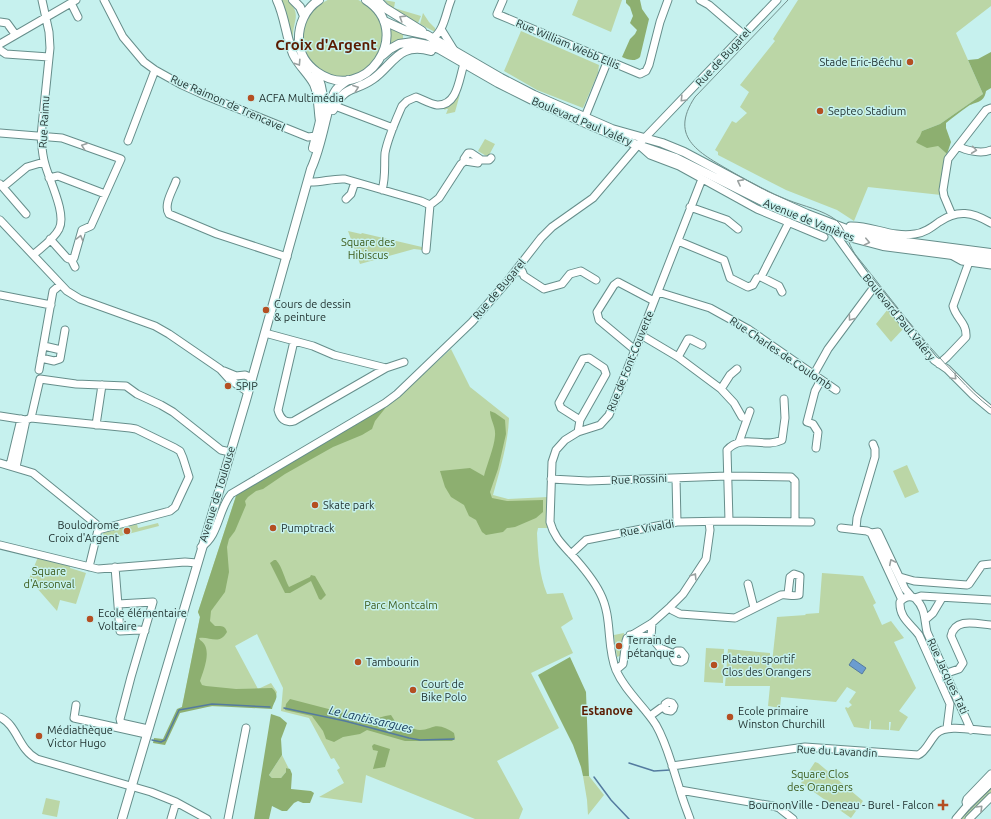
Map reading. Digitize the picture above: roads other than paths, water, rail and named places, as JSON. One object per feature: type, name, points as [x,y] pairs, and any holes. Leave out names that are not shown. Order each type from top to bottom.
[{"type":"main road","points":[[276,0],[281,9],[293,54],[314,84],[322,124]]},
{"type":"main road","points":[[293,0],[300,7],[304,16]]},
{"type":"main road","points":[[304,16],[311,6],[319,0]]},
{"type":"main road","points":[[314,70],[327,78],[348,80],[370,71],[375,66],[383,55],[386,40],[386,28],[378,11],[370,1]]},
{"type":"main road","points":[[370,1],[385,8],[430,37]]},
{"type":"main road","name":"Avenue de Toulouse","points":[[122,819],[248,392],[311,169],[315,161],[322,124],[322,89],[320,80],[304,58],[299,44],[300,28],[304,16]]},
{"type":"main road","name":"Boulevard Paul Valéry","points":[[384,22],[404,30],[430,37],[454,54],[516,86],[585,117],[612,129],[645,138]]},
{"type":"main road","name":"Boulevard Paul Valéry","points":[[383,55],[399,44],[413,42],[428,45],[454,54],[464,64],[532,100],[638,145]]},
{"type":"main road","points":[[322,124],[341,95],[373,80],[392,60],[402,53],[412,50],[425,49],[454,54]]},
{"type":"main road","name":"Avenue de Toulouse","points":[[311,169],[310,160],[316,136],[332,97],[340,85],[348,80]]},
{"type":"main road","name":"Avenue de Vanières","points":[[645,138],[684,152],[786,205],[850,228],[906,242],[991,252]]},
{"type":"main road","name":"Avenue de Vanières","points":[[638,145],[676,158],[776,208],[833,232],[876,244],[991,260]]},
{"type":"street","name":"Rue Raimu","points":[[33,255],[60,227],[61,214],[44,162],[41,136],[50,38],[42,0]]},
{"type":"street","name":"Rue Raimon de Trencavel","points":[[104,0],[123,37],[144,62],[155,70],[182,85],[308,137],[316,136]]},
{"type":"street","points":[[430,37],[437,35],[441,29],[450,0]]},
{"type":"street","name":"Rue William Webb Ellis","points":[[503,0],[497,14],[640,74],[646,71],[649,65],[660,22],[668,0]]},
{"type":"street","points":[[700,0],[744,35]]},
{"type":"street","name":"Rue de Bugarel","points":[[202,548],[208,543],[213,534],[224,504],[231,494],[376,409],[397,394],[472,322],[520,272],[537,243],[552,227],[593,198],[638,145],[777,0]]},
{"type":"street","points":[[0,44],[74,1],[78,17]]},
{"type":"street","points":[[0,22],[7,23],[15,34]]},
{"type":"street","points":[[441,29],[454,54]]},
{"type":"street","points":[[0,50],[6,54],[49,57]]},
{"type":"street","points":[[585,117],[608,60]]},
{"type":"street","points":[[382,190],[385,177],[385,157],[387,146],[402,106],[413,97],[435,104],[443,104],[452,98],[455,94],[464,64]]},
{"type":"street","points":[[128,141],[155,70]]},
{"type":"street","points":[[335,106],[394,125]]},
{"type":"street","points":[[952,215],[943,190],[948,159],[986,110],[991,108]]},
{"type":"street","points":[[0,133],[62,138],[121,159],[91,226],[82,230],[76,254],[74,258],[71,259]]},
{"type":"street","name":"Boulevard Paul Valéry","points":[[638,145],[650,155],[679,166],[757,209],[824,237]]},
{"type":"street","points":[[958,146],[963,149],[986,152],[991,150]]},
{"type":"street","points":[[426,250],[430,205],[439,198],[461,164],[465,161],[478,163],[480,160],[489,160],[491,158]]},
{"type":"street","points":[[26,214],[2,186],[24,168],[44,162]]},
{"type":"street","points":[[49,178],[58,176],[105,194]]},
{"type":"street","points":[[308,182],[338,179],[355,182],[430,205]]},
{"type":"street","name":"Rue de Font-Couverte","points":[[690,819],[663,738],[650,716],[625,685],[616,670],[613,659],[608,615],[603,599],[594,583],[557,539],[550,522],[552,462],[556,450],[570,436],[595,427],[605,421],[609,415],[702,179]]},
{"type":"street","points":[[176,180],[167,206],[169,214],[217,234],[287,257]]},
{"type":"street","points":[[346,199],[351,194],[355,182]]},
{"type":"street","points":[[690,207],[727,220],[738,229]]},
{"type":"street","points":[[850,228],[858,226],[894,234],[913,234],[927,231],[952,215],[962,213],[976,215],[991,222]]},
{"type":"street","points":[[0,220],[60,285],[80,299],[155,326],[220,369],[248,392]]},
{"type":"street","points":[[782,292],[779,286],[761,277],[789,222]]},
{"type":"street","name":"Boulevard Paul Valéry","points":[[833,232],[874,287],[934,360],[991,410]]},
{"type":"street","points":[[50,239],[67,258],[71,259],[75,267]]},
{"type":"street","points":[[678,240],[724,260],[730,278],[748,287],[753,285],[757,278]]},
{"type":"street","points":[[948,254],[962,261],[991,265]]},
{"type":"street","points":[[939,364],[966,337],[965,326],[955,312],[953,306],[969,262]]},
{"type":"street","points":[[520,272],[540,288],[544,289],[562,284],[570,274],[581,271],[596,280]]},
{"type":"street","points":[[635,350],[599,320],[597,312],[614,285],[618,282],[654,301]]},
{"type":"street","points":[[39,370],[53,291],[60,285]]},
{"type":"street","points":[[814,374],[828,349],[874,287]]},
{"type":"street","name":"Rue Charles de Coulomb","points":[[658,292],[712,310],[750,330],[836,390]]},
{"type":"street","points":[[0,295],[51,305]]},
{"type":"street","points":[[41,358],[54,361],[60,359],[64,330]]},
{"type":"street","points":[[265,333],[313,346],[334,356],[386,368]]},
{"type":"street","points":[[641,335],[678,356],[722,388],[734,403],[742,417]]},
{"type":"street","points":[[678,356],[688,339],[702,345]]},
{"type":"street","points":[[294,341],[278,410],[280,417],[291,422],[386,368],[404,362]]},
{"type":"street","points":[[44,346],[61,350]]},
{"type":"street","points":[[578,432],[580,420],[606,374],[604,368],[589,358],[583,359],[559,403],[561,408],[580,420]]},
{"type":"street","points":[[220,369],[236,376],[245,375],[252,378]]},
{"type":"street","points":[[722,388],[730,375],[736,369]]},
{"type":"street","points":[[236,383],[239,376]]},
{"type":"street","points":[[13,466],[26,419],[40,379],[76,384],[126,386],[137,394],[169,410],[221,450],[230,452]]},
{"type":"street","points":[[816,448],[818,432],[813,424],[807,422],[815,391],[821,380]]},
{"type":"street","points":[[96,425],[102,385]]},
{"type":"street","points":[[729,521],[727,450],[733,444],[740,442],[761,443],[779,442],[782,440],[785,418],[784,399]]},
{"type":"street","points":[[740,442],[750,411]]},
{"type":"street","points":[[0,416],[136,429],[180,451],[189,477],[175,507],[170,511],[98,530]]},
{"type":"street","points":[[856,529],[857,518],[875,457],[875,449],[873,444]]},
{"type":"street","points":[[0,463],[33,473],[96,524],[98,530],[89,567]]},
{"type":"street","name":"Rue Rossini","points":[[551,479],[588,481],[727,476],[792,477],[795,480],[795,522]]},
{"type":"street","points":[[676,478],[677,522]]},
{"type":"street","name":"Rue Vivaldi","points":[[571,554],[586,540],[677,522],[811,522]]},
{"type":"street","points":[[616,670],[623,666],[626,641],[630,635],[652,623],[683,594],[706,559],[710,530],[709,522]]},
{"type":"street","points":[[841,528],[856,529],[871,533]]},
{"type":"street","name":"Rue Jacques Tati","points":[[947,728],[950,704],[919,635],[915,629],[907,623],[902,614],[900,605],[902,600],[871,533],[878,532],[905,589],[920,604],[927,632],[971,730]]},
{"type":"street","points":[[0,545],[98,568],[185,562],[197,563]]},
{"type":"street","points":[[900,577],[914,581],[969,584],[982,565],[991,564]]},
{"type":"street","points":[[115,567],[120,631],[144,631]]},
{"type":"street","points":[[748,584],[754,608]]},
{"type":"street","points":[[670,607],[672,610],[680,614],[735,618],[782,595],[788,594]]},
{"type":"street","points":[[902,600],[904,598],[921,596],[991,600]]},
{"type":"street","points":[[925,620],[933,613],[942,598]]},
{"type":"street","points":[[118,604],[154,602],[144,631],[120,719],[121,723],[147,731]]},
{"type":"street","name":"Rue Jacques Tati","points":[[915,629],[920,627],[925,620]]},
{"type":"street","points":[[652,623],[651,637],[660,648],[674,654]]},
{"type":"street","points":[[938,675],[947,674],[959,669],[963,663],[952,636],[952,632],[958,625],[963,623],[991,625]]},
{"type":"street","points":[[630,635],[651,637]]},
{"type":"street","points":[[76,704],[74,718],[147,731]]},
{"type":"street","points":[[650,716],[661,708],[665,707]]},
{"type":"street","points":[[0,717],[11,725],[24,749],[32,756],[132,786],[176,802],[207,819]]},
{"type":"street","points":[[228,819],[246,728]]},
{"type":"street","points":[[947,728],[991,731]]},
{"type":"street","name":"Rue du Lavandin","points":[[672,766],[805,747],[918,755],[923,752],[940,730],[947,728]]},
{"type":"street","points":[[967,806],[967,799],[991,774]]},
{"type":"street","points":[[956,819],[991,783]]},
{"type":"street","points":[[680,790],[773,806],[779,808],[793,819]]},
{"type":"street","points":[[970,819],[991,797]]},
{"type":"street","points":[[171,819],[176,802]]},
{"type":"water","points":[[853,659],[866,668],[862,674],[849,665]]},
{"type":"waterway","name":"Le Lantissargues","points":[[152,740],[161,742],[165,740],[179,710],[212,704],[270,707]]},
{"type":"waterway","name":"Le Lantissargues","points":[[284,708],[345,721],[409,738],[420,740],[454,739]]},
{"type":"waterway","points":[[629,763],[654,771],[670,770]]},
{"type":"waterway","name":"Le Lantissargues","points":[[594,777],[611,800],[629,819]]},
{"type":"tram line","points":[[788,0],[695,97],[687,112],[685,124],[687,134],[692,144],[700,152],[734,173],[774,194],[819,211],[836,220],[842,227],[855,254],[918,332],[944,363],[991,408]]},
{"type":"tram line","points":[[961,819],[991,788]]},
{"type":"place","name":"Stade Eric-Béchu","points":[[910,62]]},
{"type":"place","name":"ACFA Multimédia","points":[[251,98]]},
{"type":"place","name":"Septeo Stadium","points":[[820,111]]},
{"type":"place","name":"Cours de dessin & peinture","points":[[266,310]]},
{"type":"place","name":"SPIP","points":[[228,386]]},
{"type":"place","name":"Skate park","points":[[315,505]]},
{"type":"place","name":"Pumptrack","points":[[273,528]]},
{"type":"place","name":"Boulodrome Croix d'Argent","points":[[127,531]]},
{"type":"place","name":"Ecole élémentaire Voltaire","points":[[90,619]]},
{"type":"place","name":"Terrain de pétanque","points":[[619,646]]},
{"type":"place","name":"Tambourin","points":[[358,662]]},
{"type":"place","name":"Plateau sportif Clos des Orangers","points":[[714,665]]},
{"type":"place","name":"Court de Bike Polo","points":[[413,690]]},
{"type":"place","name":"Ecole primaire Winston Churchill","points":[[730,717]]},
{"type":"place","name":"Médiathèque Victor Hugo","points":[[39,736]]},
{"type":"place","name":"BournonVille - Deneau - Burel - Falcon","points":[[943,805]]},
{"type":"district","name":"Croix d'Argent","points":[[326,44]]},
{"type":"district","name":"Estanove","points":[[607,710]]},
{"type":"park label","name":"Square des Hibiscus","points":[[368,248]]},
{"type":"park label","name":"Square d'Arsonval","points":[[49,577]]},
{"type":"park label","name":"Parc Montcalm","points":[[401,605]]},
{"type":"park label","name":"Square Clos des Orangers","points":[[820,780]]}]
